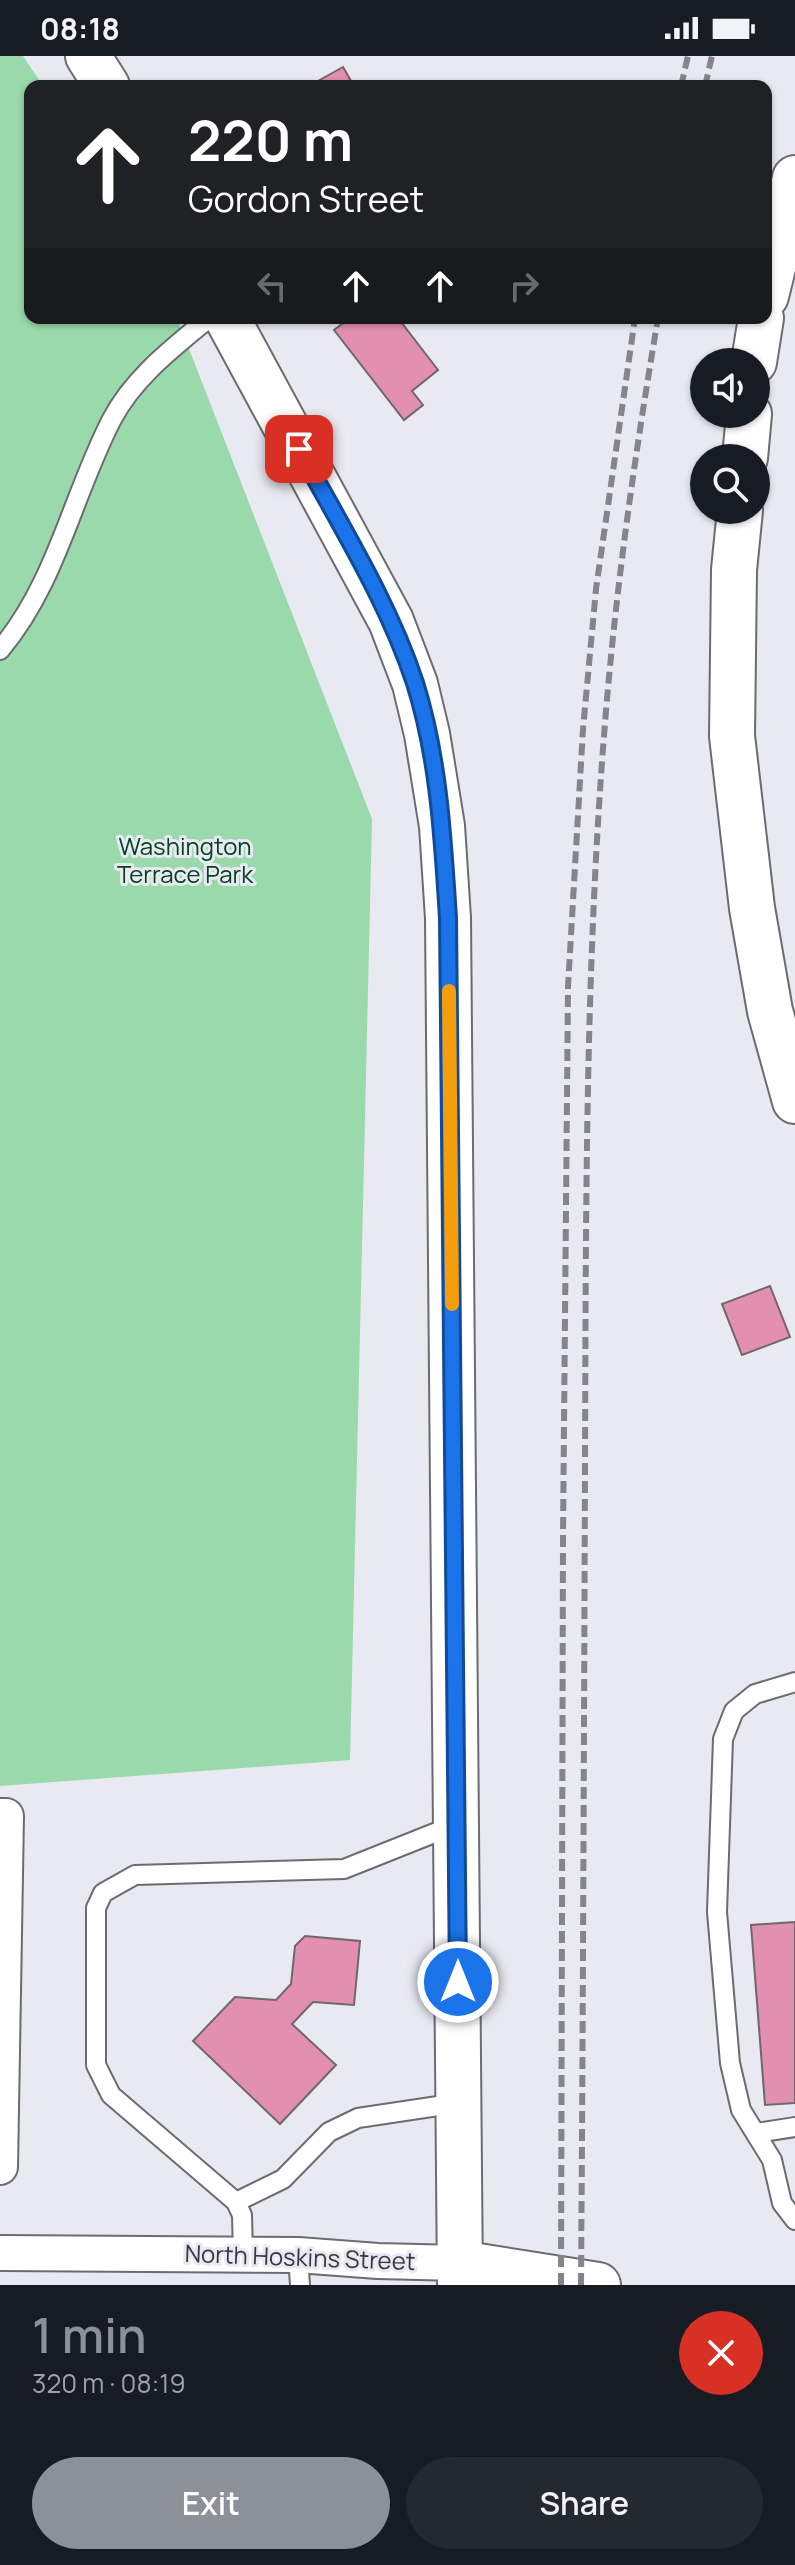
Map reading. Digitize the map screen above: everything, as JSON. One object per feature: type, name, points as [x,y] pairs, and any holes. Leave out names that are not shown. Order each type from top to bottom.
[{"type":"street","points":[[88,56],[103,80]]},
{"type":"street","points":[[772,272],[795,178]]},
{"type":"street","points":[[230,324],[391,621],[415,684],[427,734],[442,826],[448,918],[460,2274]]},
{"type":"street","points":[[756,348],[760,324]]},
{"type":"street","points":[[739,524],[734,570],[732,736],[752,908],[767,996],[795,1101]]},
{"type":"street","points":[[0,1816],[6,1816],[0,2167]]},
{"type":"street","name":"North Hoskins Street","points":[[0,2253],[243,2255],[299,2270],[378,2261],[460,2274],[598,2285]]},
{"type":"lane","points":[[0,650],[33,606],[113,418],[140,379],[202,324]]},
{"type":"lane","points":[[795,1682],[755,1694],[734,1711],[723,1739],[718,1927],[730,2063],[741,2110],[772,2160],[782,2203],[795,2220]]},
{"type":"lane","points":[[243,2255],[242,2215],[236,2202],[111,2095],[96,2065],[96,1908],[103,1893],[135,1875],[344,1869],[457,1824]]},
{"type":"lane","points":[[236,2202],[283,2179],[329,2132],[358,2118],[458,2103]]},
{"type":"lane","points":[[756,2133],[795,2127]]},
{"type":"green space","name":"Washington Terrace Park","points":[[0,56],[23,56],[39,80],[24,80],[24,324],[179,324],[372,819],[350,1760],[0,1786]]},
{"type":"building","points":[[343,67],[351,80],[320,80]]},
{"type":"building","points":[[342,324],[403,324],[438,370],[412,391],[423,405],[404,420],[334,330]]},
{"type":"building","points":[[770,1286],[790,1337],[742,1355],[722,1304]]},
{"type":"building","points":[[795,1922],[795,2103],[765,2105],[751,1925]]},
{"type":"building","points":[[305,1936],[360,1941],[354,2005],[313,2002],[292,2024],[336,2065],[280,2124],[193,2041],[235,1997],[276,2000],[291,1984],[295,1946]]},
{"type":"railway","points":[[682,80],[688,56]]},
{"type":"railway","points":[[706,80],[712,56]]},
{"type":"railway","points":[[561,2285],[568,987],[583,729],[596,589],[634,324]]},
{"type":"railway","points":[[581,2285],[590,993],[606,711],[635,465],[657,324]]},
{"type":"slow traffic","points":[[449,991],[452,1304]]},
{"type":"route","points":[[299,449],[391,621],[415,684],[427,734],[442,826],[448,918],[458,1982]]}]
